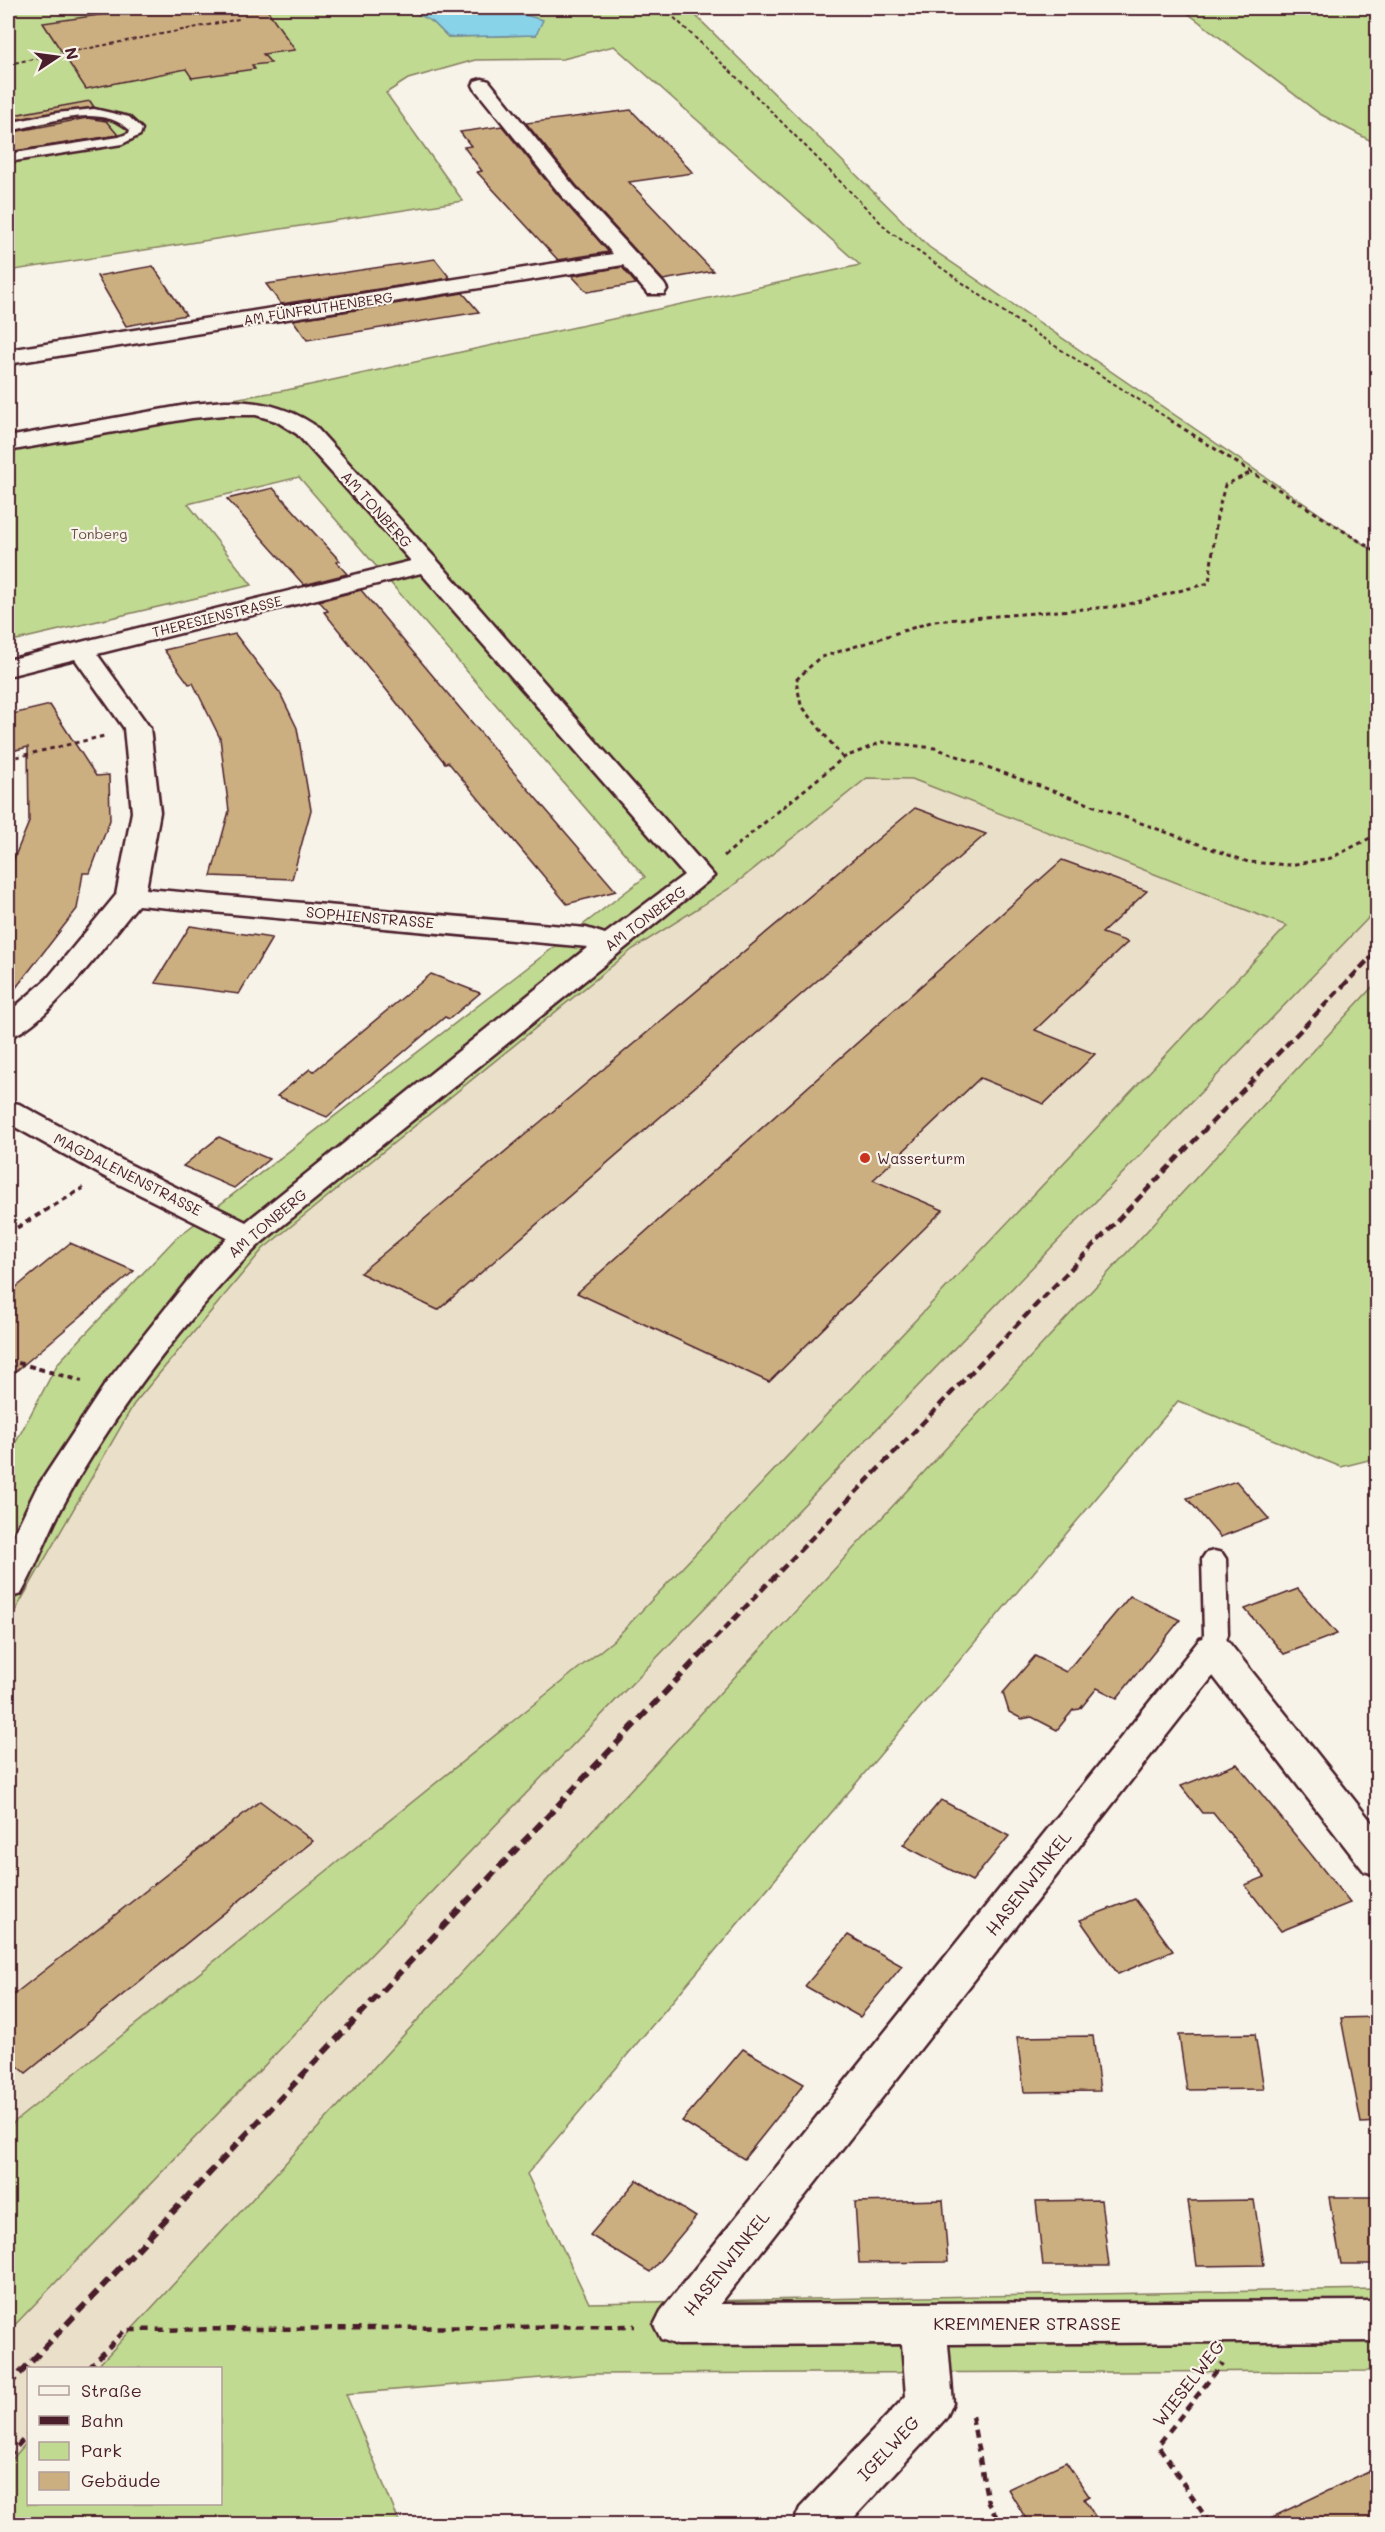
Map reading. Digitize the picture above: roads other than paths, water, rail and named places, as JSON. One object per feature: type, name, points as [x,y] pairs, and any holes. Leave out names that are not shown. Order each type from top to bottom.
[{"type":"street","points":[[482,85],[567,190],[657,289]]},
{"type":"street","name":"AM FÜNFRUTHENBERG","points":[[8,357],[629,258]]},
{"type":"street","name":"AM TONBERG","points":[[8,444],[192,411],[257,408],[284,416],[305,429],[427,564],[700,876],[609,945],[249,1236],[214,1269],[118,1391],[49,1498],[8,1585]]},
{"type":"street","name":"THERESIENSTRASSE","points":[[8,668],[427,564]]},
{"type":"street","points":[[8,1028],[57,986],[130,896],[146,812],[137,728],[81,649]]},
{"type":"street","name":"SOPHIENSTRASSE","points":[[130,896],[586,937],[609,945]]},
{"type":"street","name":"MAGDALENENSTRASSE","points":[[8,1111],[114,1169],[249,1236]]},
{"type":"street","points":[[1213,1649],[1377,1860]]},
{"type":"street","name":"HASENWINKEL","points":[[677,2325],[1213,1649]]},
{"type":"street","name":"KREMMENER STRASSE","points":[[677,2325],[1377,2321]]},
{"type":"street","name":"IGELWEG","points":[[817,2524],[930,2403],[923,2324]]},
{"type":"lane","points":[[8,127],[90,113],[122,116],[136,129],[134,135],[122,140],[8,158]]},
{"type":"lane","points":[[1213,1649],[1216,1634],[1214,1559]]},
{"type":"water","points":[[406,8],[476,8],[480,13],[514,12],[543,20],[536,35],[448,37],[433,22]]},
{"type":"railway","points":[[1369,960],[1378,950]]},
{"type":"railway","points":[[705,1649],[1370,958]]},
{"type":"railway","points":[[8,2386],[707,1648]]},
{"type":"place","name":"Wasserturm","points":[[865,1158]]},
{"type":"park label","name":"Tonberg","points":[[99,533]]}]
